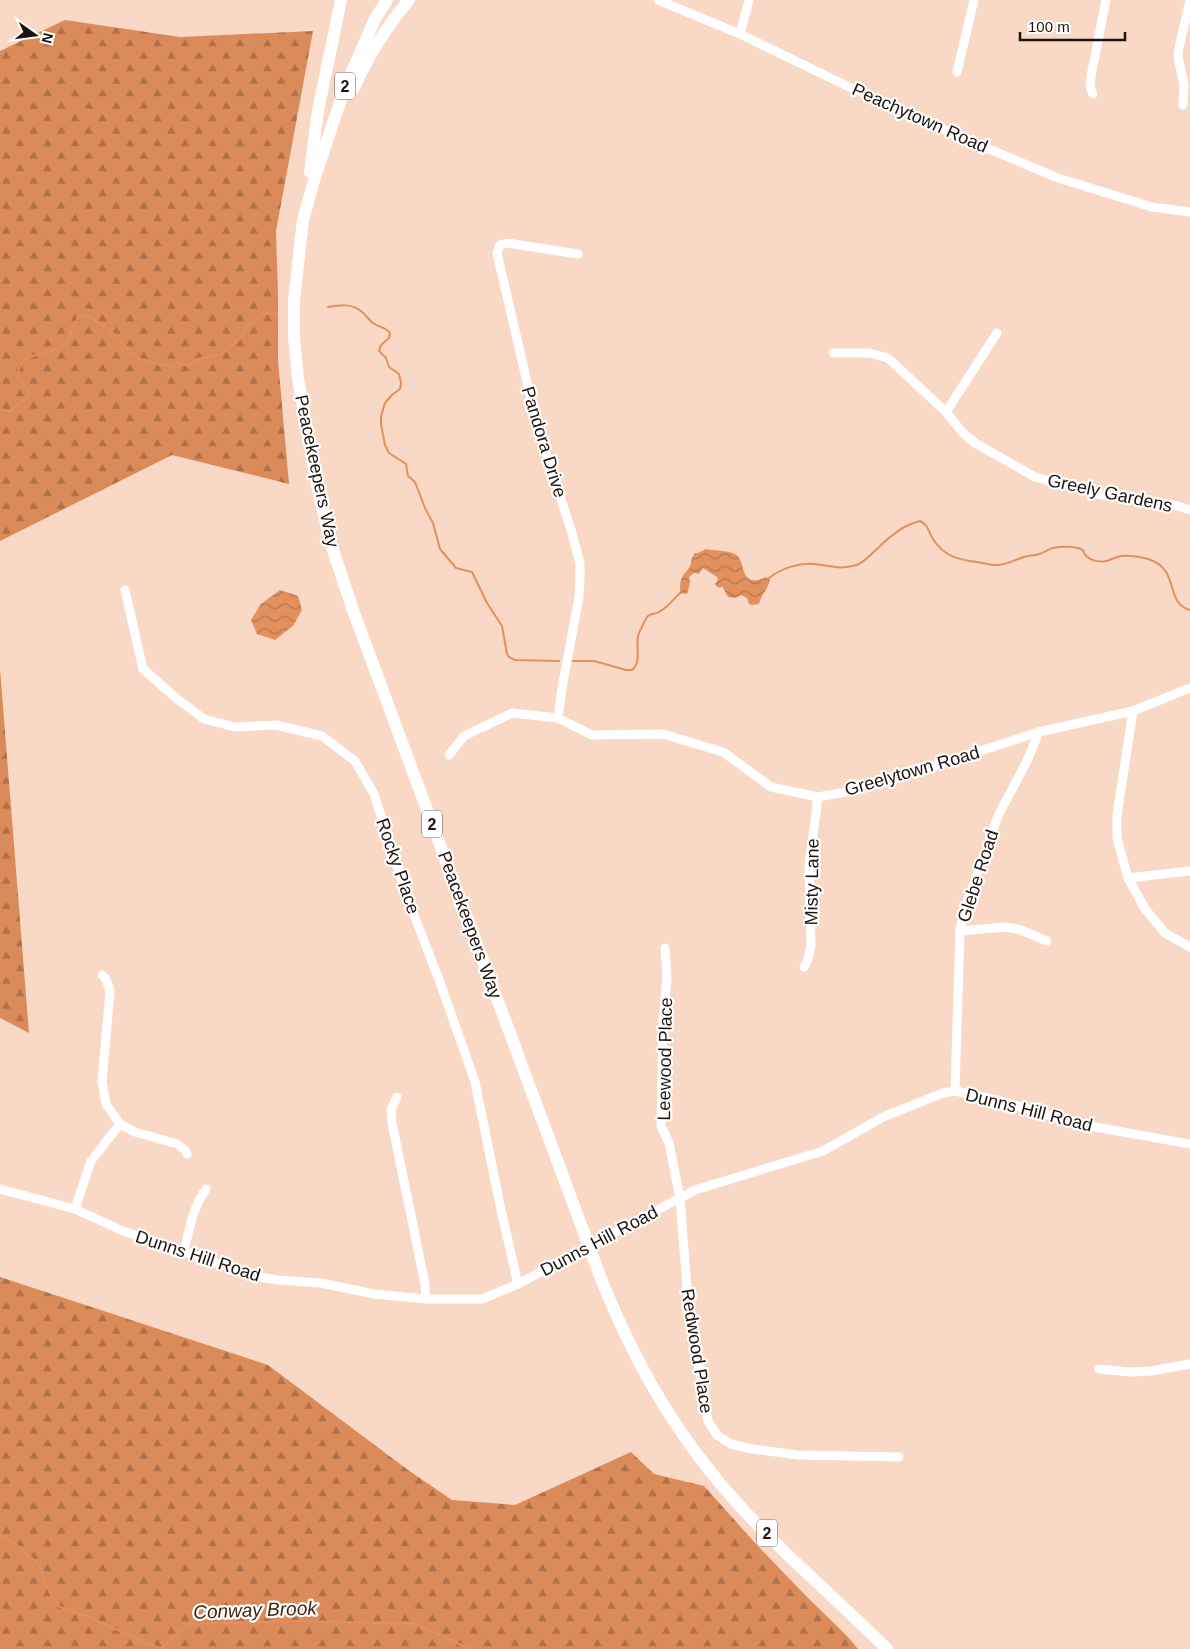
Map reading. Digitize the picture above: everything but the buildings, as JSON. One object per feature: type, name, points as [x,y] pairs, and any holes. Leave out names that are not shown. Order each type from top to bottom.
[{"type":"highway","points":[[303,220],[318,111],[341,0]]},
{"type":"highway","name":"Peacekeepers Way","points":[[387,0],[375,19],[344,86],[315,177],[303,220],[294,300],[294,337],[298,379],[313,468],[331,544],[354,613],[603,1284],[645,1376],[662,1404],[711,1472],[739,1505],[793,1560],[887,1649]]},
{"type":"highway","points":[[315,177],[359,76],[390,22],[409,0]]},
{"type":"street","name":"Peachytown Road","points":[[658,0],[740,34],[950,132],[1058,178],[1152,207],[1190,212]]},
{"type":"street","points":[[740,34],[749,0]]},
{"type":"street","points":[[957,72],[974,0]]},
{"type":"street","points":[[1093,94],[1090,86],[1091,76],[1106,0]]},
{"type":"street","points":[[1183,105],[1184,85],[1180,67],[1179,48],[1190,0]]},
{"type":"street","name":"Pandora Drive","points":[[558,718],[579,596],[580,563],[537,425],[497,253],[500,245],[508,242],[578,254]]},
{"type":"street","points":[[946,412],[997,333]]},
{"type":"street","name":"Greely Gardens","points":[[834,354],[869,353],[888,358],[946,412],[963,433],[975,444],[1035,477],[1096,494],[1174,505],[1190,510]]},
{"type":"street","name":"Rocky Place","points":[[125,590],[143,669],[176,698],[204,719],[235,727],[276,725],[322,736],[355,761],[374,794],[406,894],[476,1082],[501,1210],[518,1284]]},
{"type":"street","name":"Greelytown Road","points":[[449,755],[464,736],[512,713],[558,718],[592,735],[663,734],[714,749],[723,752],[771,787],[818,797],[862,789],[1039,732],[1133,711],[1190,688]]},
{"type":"street","points":[[1133,711],[1117,815],[1117,838],[1128,878],[1137,898],[1154,922],[1172,938],[1190,947]]},
{"type":"street","name":"Glebe Road","points":[[955,1091],[960,931],[963,913],[998,816],[1027,761],[1039,732]]},
{"type":"street","name":"Misty Lane","points":[[804,967],[811,945],[809,866],[818,797]]},
{"type":"street","points":[[1128,878],[1190,871]]},
{"type":"street","points":[[960,931],[1011,927],[1047,940]]},
{"type":"street","name":"Leewood Place","points":[[665,948],[667,977],[663,1023],[661,1126],[669,1143],[680,1198]]},
{"type":"street","points":[[102,975],[106,979],[110,991],[102,1089],[106,1104],[120,1124],[135,1132],[177,1144],[187,1154]]},
{"type":"street","name":"Dunns Hill Road","points":[[0,1189],[75,1209],[118,1229],[239,1271],[267,1278],[316,1282],[368,1293],[426,1299],[482,1300],[518,1284],[696,1190],[823,1151],[883,1117],[942,1093],[955,1091],[1001,1101],[1079,1124],[1190,1144]]},
{"type":"street","points":[[397,1098],[391,1110],[392,1123],[425,1284],[426,1299]]},
{"type":"street","points":[[75,1209],[91,1161],[120,1124]]},
{"type":"street","points":[[184,1251],[195,1209],[206,1188]]},
{"type":"street","name":"Redwood Place","points":[[680,1198],[688,1301],[708,1421],[717,1435],[731,1444],[779,1453],[899,1457]]},
{"type":"street","points":[[1100,1368],[1131,1372],[1151,1371],[1190,1364]]},
{"type":"green space","points":[[65,20],[180,37],[313,31],[276,231],[278,360],[289,484],[172,455],[0,541],[0,51]]},
{"type":"green space","points":[[0,669],[29,1033],[0,1018]]},
{"type":"green space","points":[[0,1277],[268,1365],[408,1470],[452,1500],[515,1505],[631,1452],[654,1474],[704,1486],[756,1544],[858,1649],[0,1649]]},
{"type":"water","points":[[706,549],[735,554],[739,557],[744,573],[751,580],[766,577],[770,580],[759,604],[749,604],[747,598],[741,595],[735,598],[728,597],[722,586],[720,588],[716,586],[717,577],[703,568],[699,574],[694,573],[689,577],[690,583],[687,594],[680,593],[681,580],[690,566],[695,553]]},
{"type":"water","points":[[280,590],[298,596],[302,610],[293,626],[275,640],[257,634],[251,620],[261,604]]},
{"type":"waterway","points":[[328,307],[341,305],[354,307],[377,326],[386,329],[390,333],[389,338],[381,345],[379,351],[386,358],[389,367],[399,374],[401,383],[400,389],[385,403],[381,416],[385,445],[389,453],[406,464],[408,476],[415,482],[433,523],[440,549],[456,568],[472,572],[487,603],[502,626],[507,654],[515,660],[559,661]]},
{"type":"waterway","points":[[0,409],[10,411],[29,395],[29,391],[17,378],[22,363],[32,356],[53,351],[64,344],[81,315],[88,316],[105,326],[140,359],[156,364],[173,366],[176,363],[189,366],[197,359],[219,355],[228,349],[238,341],[247,327],[262,314],[277,313]]},
{"type":"waterway","points":[[769,578],[784,569],[803,564],[831,567],[857,565],[897,532],[908,525],[920,521],[927,527],[938,546],[949,555],[990,565],[1002,565],[1056,547],[1080,549],[1092,560],[1099,561],[1106,561],[1119,556],[1134,556],[1148,559],[1165,570],[1177,600],[1182,606],[1190,610]]},
{"type":"waterway","points":[[572,661],[594,661],[632,670],[638,657],[639,633],[646,619],[649,615],[658,613],[665,608],[680,593]]},
{"type":"waterway","name":"Conway Brook","points":[[0,1535],[20,1547],[24,1553],[39,1565],[51,1596],[60,1607],[81,1614],[161,1649],[188,1624],[297,1621],[416,1624],[470,1649]]}]
